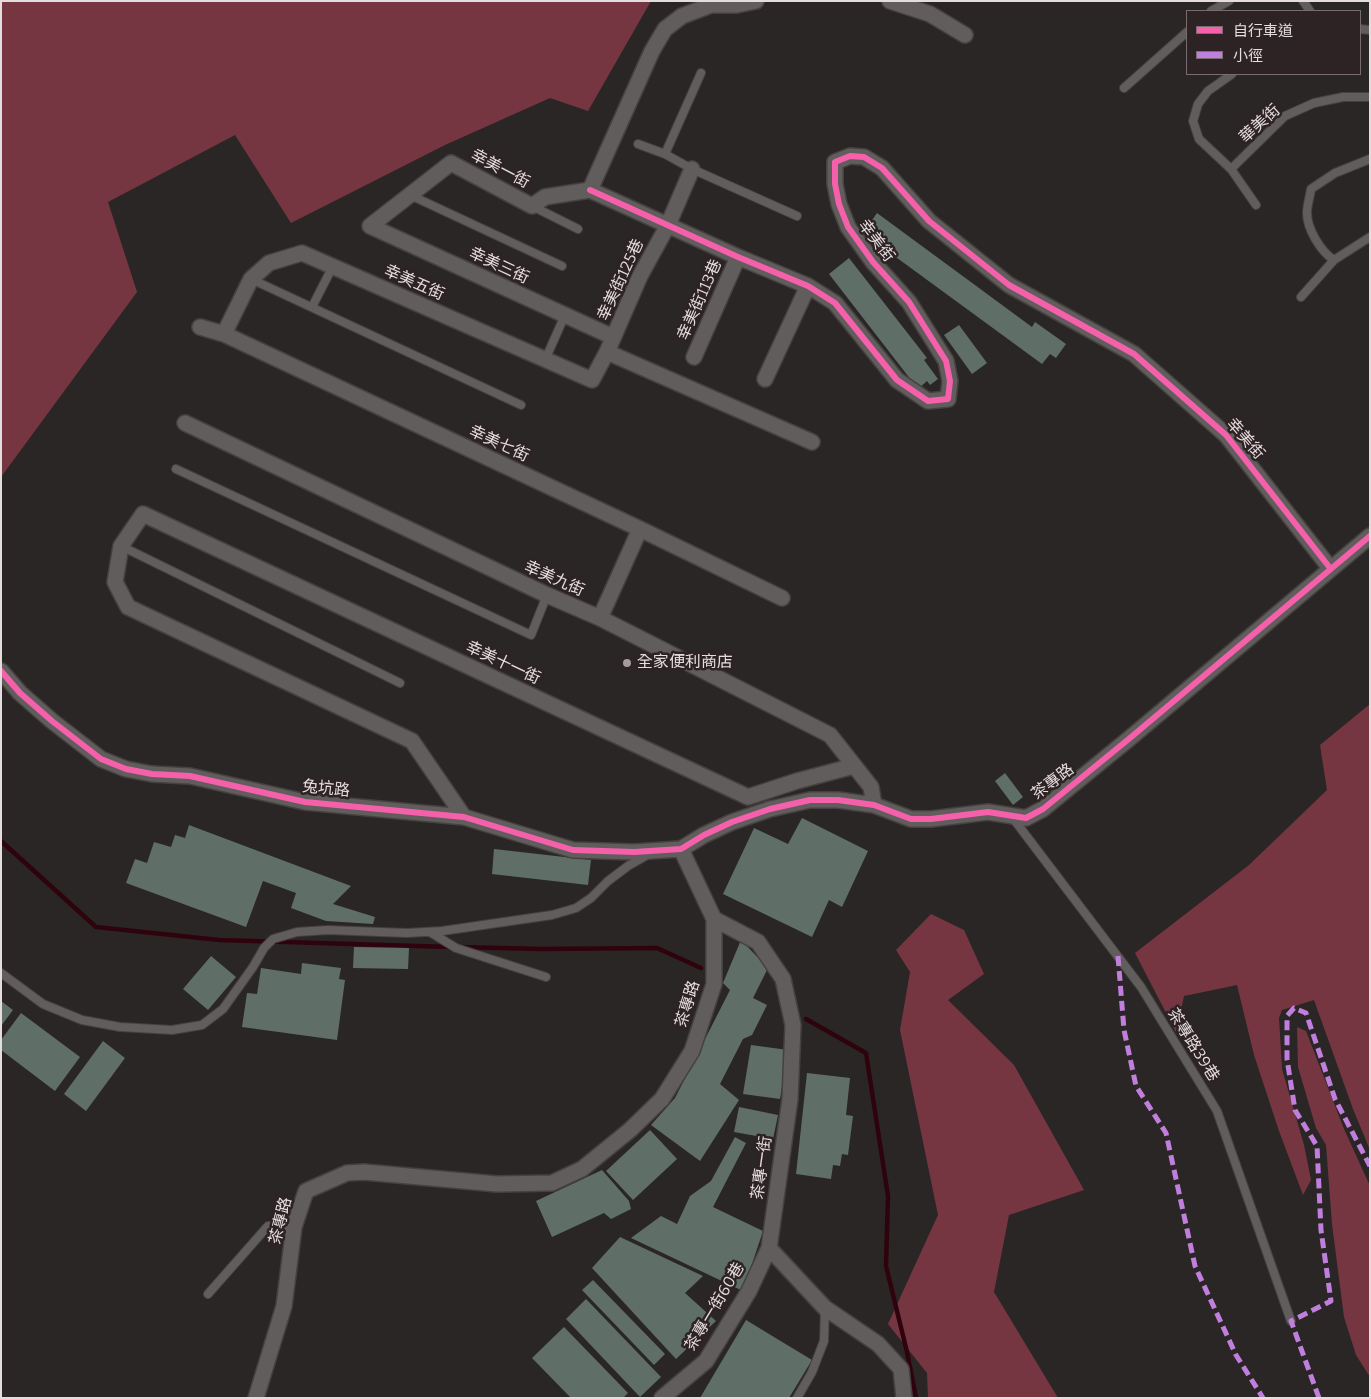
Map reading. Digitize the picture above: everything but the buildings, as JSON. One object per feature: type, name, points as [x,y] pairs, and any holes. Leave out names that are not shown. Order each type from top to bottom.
[{"type":"street","points":[[590,190],[652,51],[665,29],[682,16],[711,5],[756,1]]},
{"type":"street","points":[[890,1],[930,14],[965,35]]},
{"type":"street","name":"幸美街","points":[[590,190],[738,257],[808,286],[835,303],[897,380],[928,400],[948,399],[950,382],[946,360],[909,302],[873,262],[848,227],[839,204],[835,184],[835,162],[850,156],[864,157],[882,168],[929,221],[1009,285],[1134,354],[1219,428],[1330,568]]},
{"type":"street","name":"幸美一街","points":[[410,195],[450,163],[532,206],[545,197],[590,190]]},
{"type":"street","name":"幸美街125巷","points":[[607,352],[640,276],[668,225],[692,169]]},
{"type":"street","name":"幸美三街","points":[[410,195],[370,226],[613,337]]},
{"type":"street","name":"幸美五街","points":[[224,334],[251,279],[270,264],[302,253],[592,380],[607,352]]},
{"type":"street","name":"幸美街113巷","points":[[694,357],[738,257]]},
{"type":"street","points":[[765,379],[808,286]]},
{"type":"street","name":"幸美七街","points":[[200,327],[224,334],[640,529],[782,598]]},
{"type":"street","points":[[607,352],[812,442]]},
{"type":"street","name":"幸美九街","points":[[185,423],[547,595],[600,618],[830,735],[871,787],[874,805]]},
{"type":"street","name":"幸美十一街","points":[[121,546],[143,514],[748,797],[854,766]]},
{"type":"street","points":[[600,618],[640,529]]},
{"type":"street","name":"茶專路","points":[[256,1398],[284,1306],[294,1227],[306,1191],[347,1173],[364,1172],[497,1184],[552,1183],[582,1169],[630,1130],[662,1099],[692,1051],[714,984],[714,919],[681,849],[725,825],[778,807],[810,800],[838,800],[874,805],[911,819],[930,819],[988,812],[1026,818],[1043,809],[1130,738],[1370,536]]},
{"type":"street","points":[[121,546],[116,582],[128,607],[412,741],[464,816]]},
{"type":"street","name":"兔坑路","points":[[1,671],[20,693],[52,721],[101,759],[126,769],[152,774],[190,776],[305,802],[464,816],[573,850],[634,852],[681,849]]},
{"type":"street","name":"茶專一街","points":[[714,919],[758,942],[783,979],[793,1025],[790,1099],[769,1248]]},
{"type":"street","points":[[769,1248],[825,1308],[878,1344],[901,1369],[904,1398]]},
{"type":"street","name":"茶專一街60巷","points":[[662,1398],[706,1361],[749,1291],[769,1248]]},
{"type":"lane","points":[[1213,10],[1228,1]]},
{"type":"lane","points":[[1124,88],[1186,33]]},
{"type":"lane","points":[[665,154],[701,72]]},
{"type":"lane","points":[[1231,75],[1208,91],[1198,104],[1193,122],[1199,138],[1231,169],[1256,205]]},
{"type":"lane","name":"華美街","points":[[1231,169],[1285,116],[1314,103],[1342,97],[1370,97]]},
{"type":"lane","points":[[638,144],[665,154],[692,169],[797,216]]},
{"type":"lane","points":[[1334,260],[1328,257],[1316,239],[1307,219],[1311,189],[1335,173],[1370,160]]},
{"type":"lane","points":[[410,195],[562,266]]},
{"type":"lane","points":[[532,206],[578,229]]},
{"type":"lane","points":[[1301,297],[1334,260],[1370,237]]},
{"type":"lane","points":[[312,308],[333,266]]},
{"type":"lane","points":[[251,279],[521,406]]},
{"type":"lane","points":[[545,360],[565,315]]},
{"type":"lane","points":[[176,469],[532,635],[547,595]]},
{"type":"lane","points":[[121,546],[400,683]]},
{"type":"lane","name":"茶專路39巷","points":[[1010,815],[1141,987],[1217,1110],[1290,1321]]},
{"type":"lane","points":[[1,973],[43,1004],[82,1020],[120,1026],[172,1030],[202,1025],[223,1009],[264,948],[273,939],[297,932],[328,930],[430,932],[552,915],[576,908],[591,898],[608,881],[628,866],[655,850]]},
{"type":"lane","points":[[430,932],[456,948],[546,977]]},
{"type":"lane","points":[[208,1294],[268,1226],[282,1225],[294,1227]]},
{"type":"lane","points":[[797,1398],[812,1372],[824,1341],[825,1308]]},
{"type":"shaded area","points":[[1,1],[651,1],[588,111],[550,98],[445,145],[291,223],[235,135],[108,202],[137,292],[1,477]]},
{"type":"shaded area","points":[[1370,704],[1370,1150],[1353,1109],[1314,1000],[1282,1010],[1279,1018],[1282,1069],[1304,1145],[1311,1180],[1303,1195],[1279,1131],[1254,1055],[1237,985],[1184,996],[1176,1032],[1135,953],[1249,865],[1327,790],[1320,745]]},
{"type":"shaded area","points":[[931,914],[964,930],[984,974],[948,1000],[1014,1065],[1084,1190],[1009,1215],[994,1292],[1058,1398],[928,1398],[927,1373],[888,1324],[938,1215],[900,1030],[910,972],[896,950]]},
{"type":"shaded area","points":[[1297,1027],[1306,1031],[1344,1129],[1370,1186],[1370,1377],[1356,1355],[1344,1317],[1332,1224],[1326,1145],[1316,1128],[1298,1067]]},
{"type":"waterway","points":[[1,841],[96,927],[219,940],[451,947]]},
{"type":"waterway","points":[[459,947],[542,949],[657,948],[701,968]]},
{"type":"waterway","points":[[806,1019],[866,1053],[888,1196],[886,1266],[916,1398]]},
{"type":"marked path","points":[[1118,956],[1124,1030],[1136,1086],[1166,1133],[1195,1266],[1236,1355],[1263,1398]]},
{"type":"marked path","points":[[1319,1398],[1291,1321],[1331,1301],[1321,1230],[1317,1146],[1295,1110],[1287,1059],[1287,1016],[1294,1008],[1306,1013],[1335,1099],[1370,1166]]},
{"type":"cycle path","points":[[590,190],[738,257],[808,286],[835,303],[897,380],[928,401],[948,399],[950,381],[946,361],[909,302],[873,262],[848,227],[839,204],[835,184],[835,162],[850,156],[864,157],[882,168],[929,221],[1009,285],[1134,354],[1226,435],[1330,568]]},
{"type":"cycle path","points":[[1,671],[20,693],[52,721],[101,759],[126,769],[152,774],[190,776],[305,802],[464,817],[573,850],[634,852],[681,849],[704,835],[732,822],[770,809],[810,800],[838,800],[874,805],[911,819],[931,819],[988,812],[1026,818],[1043,809],[1130,738],[1370,536]]},
{"type":"place","name":"全家便利商店","points":[[627,663]]}]
